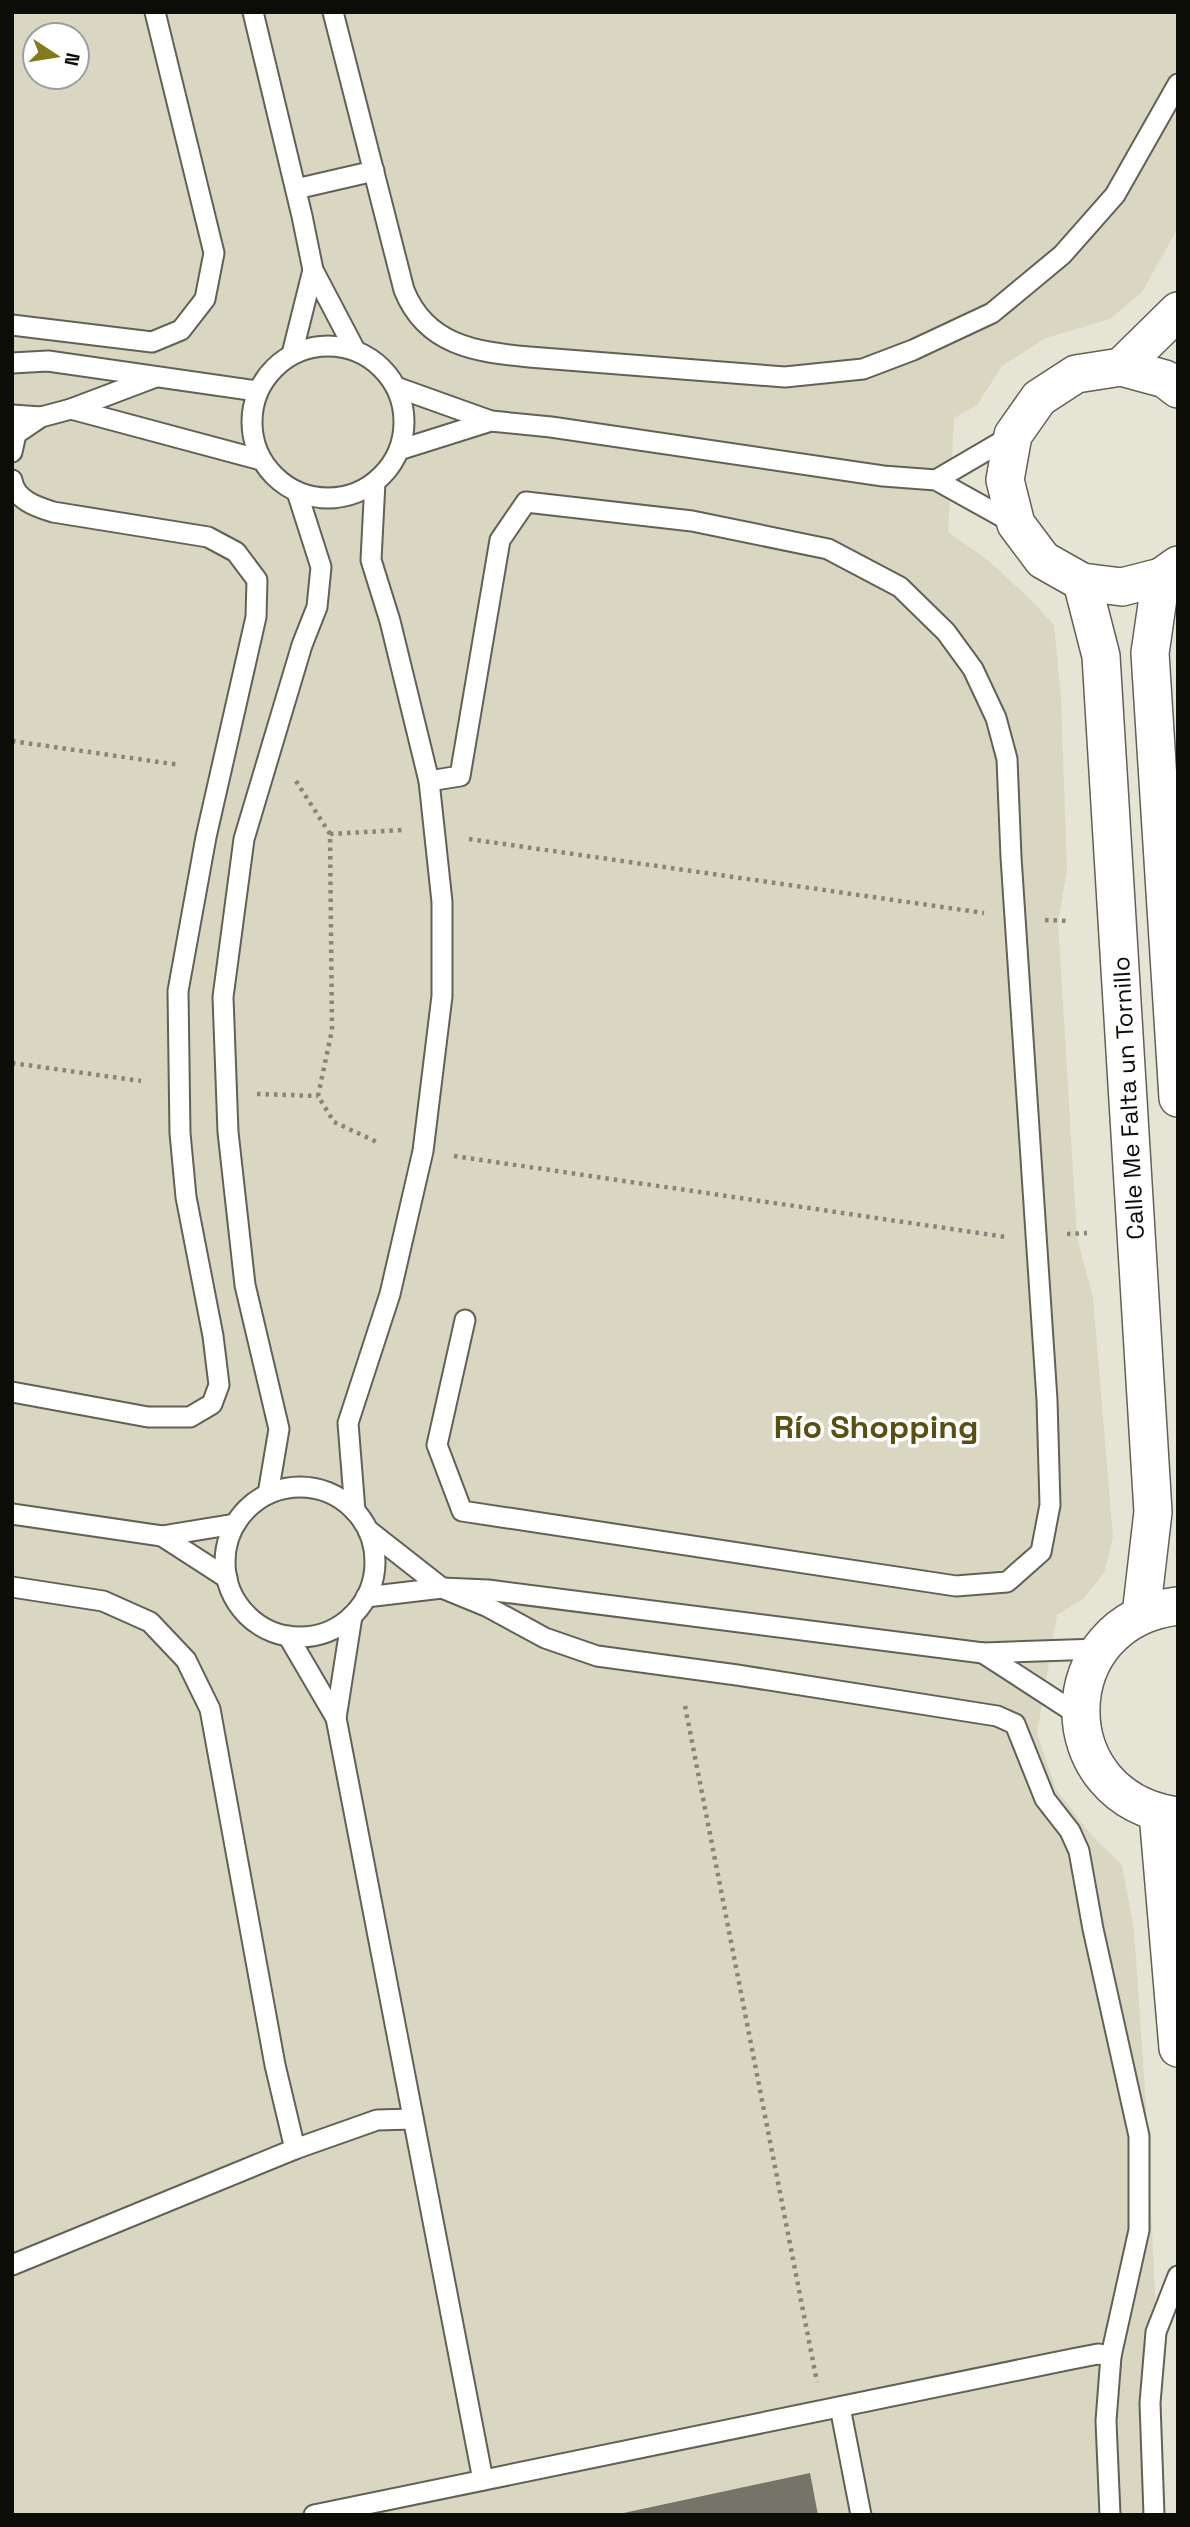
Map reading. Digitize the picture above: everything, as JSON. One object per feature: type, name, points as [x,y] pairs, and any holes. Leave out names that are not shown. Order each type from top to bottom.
[{"type":"street","points":[[1121,367],[1178,311]]},
{"type":"street","points":[[1169,571],[1122,587],[1082,582],[1043,560],[1016,524],[1005,480],[1013,435],[1039,398],[1076,374],[1121,367],[1165,379],[1178,389]]},
{"type":"street","name":"Calle Me Falta un Tornillo","points":[[1169,571],[1150,653],[1178,1098]]},
{"type":"street","name":"Calle Me Falta un Tornillo","points":[[1082,582],[1101,656],[1151,1471],[1153,1512],[1142,1615]]},
{"type":"street","points":[[1178,1606],[1142,1615],[1118,1629],[1099,1649],[1084,1681],[1080,1716],[1087,1749],[1103,1777],[1127,1800],[1168,1814],[1178,2048]]},
{"type":"lane","points":[[12,325],[152,342],[181,330],[205,299],[214,253],[155,12]]},
{"type":"lane","points":[[253,12],[313,270],[355,350]]},
{"type":"lane","points":[[333,12],[404,290],[411,307],[425,326],[450,342],[529,358],[785,377],[863,369],[913,349],[992,313],[1062,256],[1115,195],[1178,84]]},
{"type":"lane","points":[[296,189],[374,171]]},
{"type":"lane","points":[[292,354],[313,270]]},
{"type":"lane","points":[[334,345],[355,350],[371,358],[385,371],[396,387],[403,407],[404,429],[399,450],[389,468],[375,482],[357,492],[338,498],[317,498],[297,492],[277,479],[261,460],[253,438],[252,414],[257,391],[272,369],[292,354],[313,346],[334,345]]},
{"type":"lane","points":[[12,355],[257,391]]},
{"type":"lane","points":[[12,363],[48,361]]},
{"type":"lane","points":[[12,452],[16,434],[40,418],[71,410],[155,377]]},
{"type":"lane","points":[[396,387],[491,421],[551,427],[883,476],[936,480],[1016,524]]},
{"type":"lane","points":[[71,410],[261,460]]},
{"type":"lane","points":[[12,415],[40,418]]},
{"type":"lane","points":[[399,450],[491,421]]},
{"type":"lane","points":[[936,480],[1013,435]]},
{"type":"lane","points":[[12,480],[13,486],[29,504],[53,512],[208,537],[236,552],[257,580],[256,617],[206,837],[178,991],[180,1133],[186,1197],[213,1336],[219,1385],[212,1404],[190,1417],[148,1417],[12,1392]]},
{"type":"lane","points":[[355,1511],[348,1423],[390,1294],[423,1151],[442,996],[442,902],[429,781],[390,621],[371,560],[375,482]]},
{"type":"lane","points":[[268,1494],[279,1429],[246,1284],[228,1132],[223,997],[244,839],[302,645],[317,607],[321,567],[297,492]]},
{"type":"lane","points":[[429,781],[460,776],[500,540],[526,502],[692,521],[828,549],[900,587],[946,632],[973,669],[996,718],[1007,759],[1048,1400],[1050,1505],[1041,1552],[1007,1581],[956,1586],[462,1511],[437,1445],[465,1320]]},
{"type":"lane","points":[[368,1530],[374,1552],[373,1576],[366,1597],[352,1616],[333,1630],[310,1636],[288,1636],[266,1629],[248,1617],[235,1599],[227,1578],[225,1560],[235,1524],[249,1506],[268,1494],[291,1487],[314,1488],[337,1496],[355,1511],[368,1530],[442,1588],[486,1606],[545,1638],[607,1659],[737,1675],[997,1716],[1015,1724],[1045,1799],[1070,1830],[1079,1851],[1093,1929],[1139,2136],[1139,2230],[1111,2356],[1106,2421],[1110,2515]]},
{"type":"lane","points":[[12,1514],[162,1536],[235,1524]]},
{"type":"lane","points":[[162,1536],[227,1578]]},
{"type":"lane","points":[[12,1587],[103,1601],[150,1622],[186,1660],[209,1709],[275,2065],[295,2149]]},
{"type":"lane","points":[[366,1597],[442,1588],[502,1592],[983,1653],[1099,1649]]},
{"type":"lane","points":[[336,1718],[352,1616]]},
{"type":"lane","points":[[288,1636],[336,1718],[483,2480]]},
{"type":"lane","points":[[983,1653],[1080,1716]]},
{"type":"lane","points":[[12,2265],[295,2149],[377,2120],[413,2119]]},
{"type":"lane","points":[[1154,2515],[1150,2403],[1156,2332],[1178,2276]]},
{"type":"lane","points":[[314,2515],[1098,2354],[1111,2356]]},
{"type":"lane","points":[[840,2407],[862,2515]]},
{"type":"path","points":[[12,741],[180,765]]},
{"type":"path","points":[[296,780],[330,834],[331,1030],[318,1096],[334,1122],[379,1143]]},
{"type":"path","points":[[330,834],[402,830]]},
{"type":"path","points":[[469,839],[1016,918],[1069,921]]},
{"type":"path","points":[[12,1063],[141,1081]]},
{"type":"path","points":[[256,1094],[318,1096]]},
{"type":"path","points":[[452,1155],[1014,1238],[1087,1233]]},
{"type":"path","points":[[685,1706],[817,2382],[810,2384]]},
{"type":"shaded area","points":[[12,12],[1178,12],[1178,228],[1142,292],[1110,319],[1046,338],[1002,366],[977,405],[954,418],[948,532],[988,560],[1054,625],[1061,699],[1067,871],[1058,921],[1077,1237],[1093,1298],[1113,1537],[1104,1573],[1083,1599],[1057,1615],[1037,1734],[1056,1789],[1092,1836],[1122,1865],[1134,1930],[1147,2120],[1165,2515],[12,2515]]},
{"type":"building","points":[[810,2473],[818,2515],[619,2515],[619,2514]]},
{"type":"district","name":"Río Shopping","points":[[876,1427]]}]
